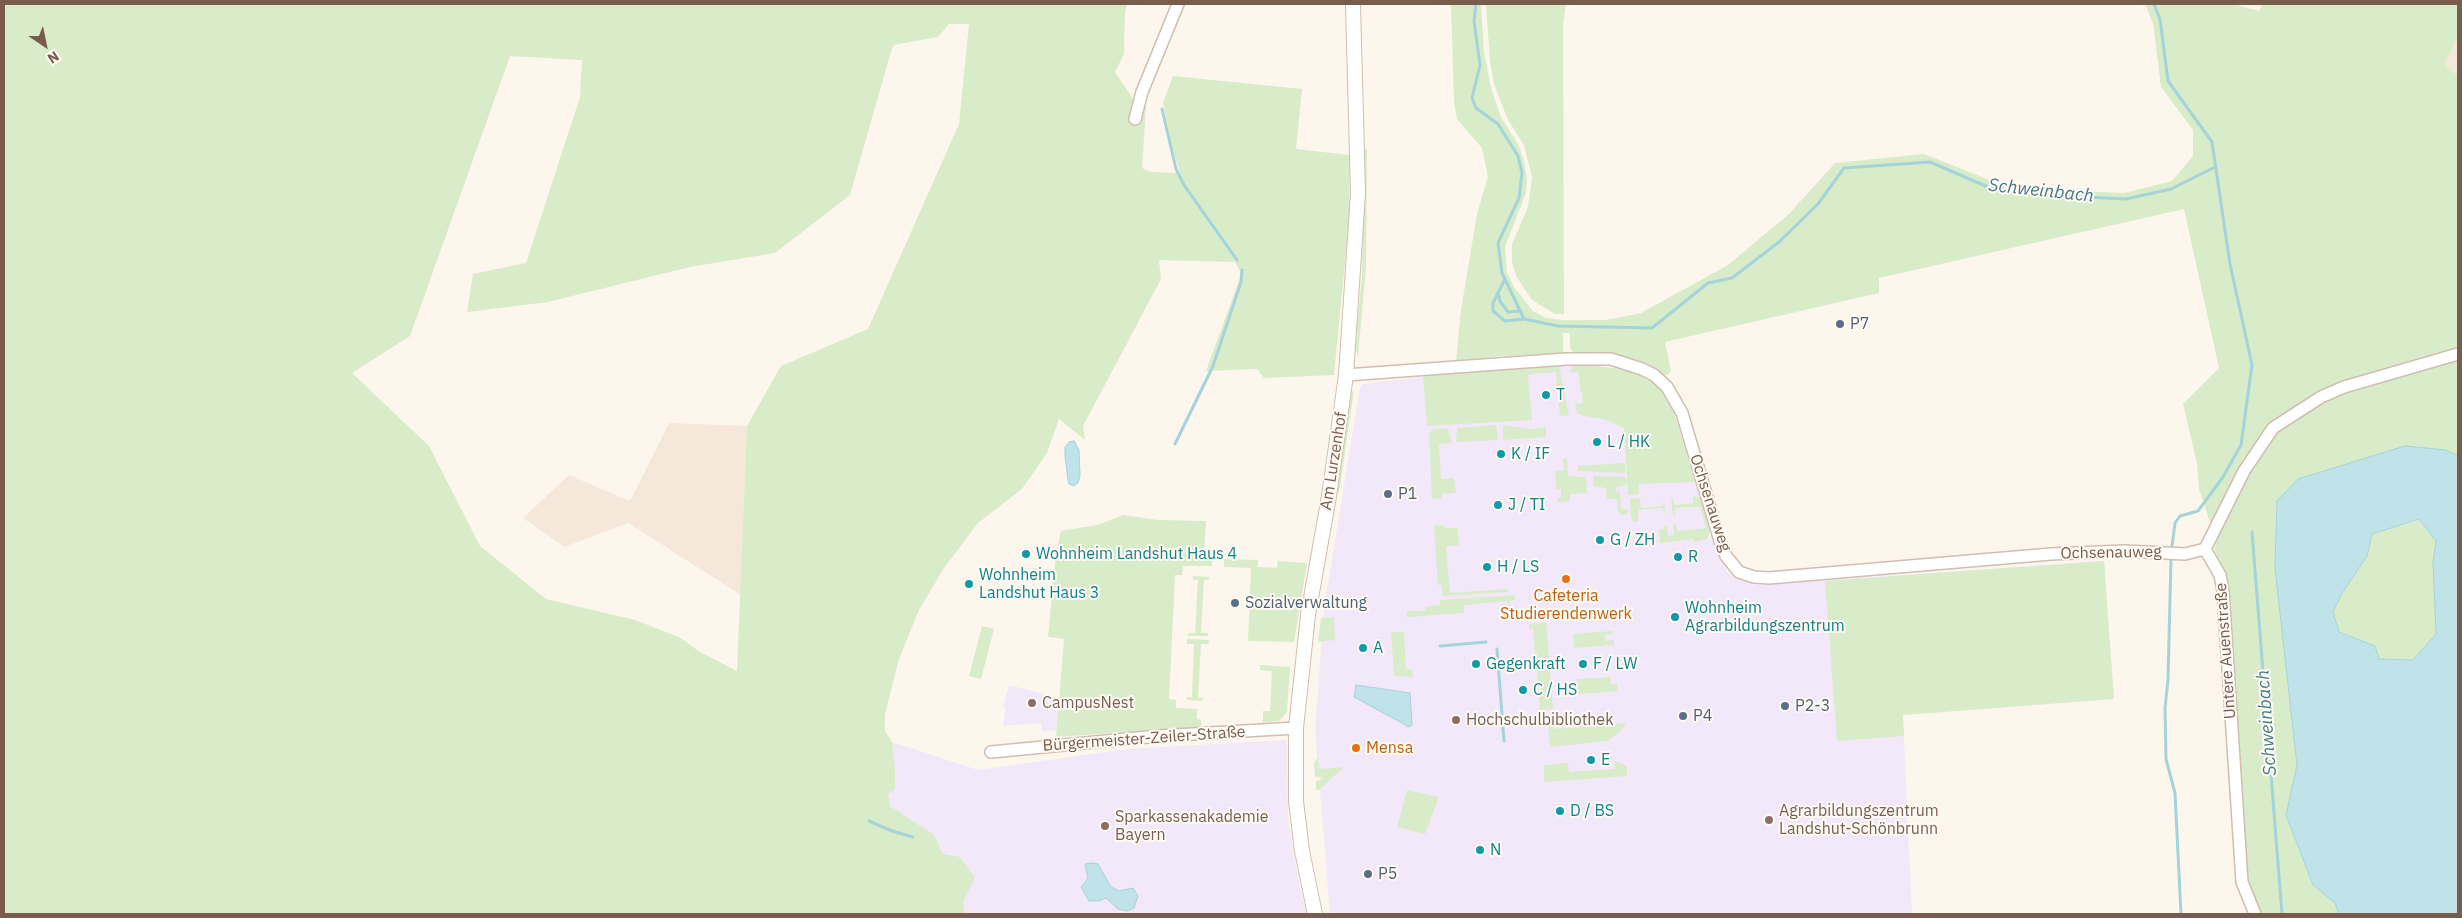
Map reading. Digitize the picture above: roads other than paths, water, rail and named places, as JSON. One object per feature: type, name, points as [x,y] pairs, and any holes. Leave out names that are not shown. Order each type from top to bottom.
[{"type":"street","points":[[1135,119],[1142,92],[1178,4]]},
{"type":"street","name":"Am Lurzenhof","points":[[1315,914],[1302,851],[1297,808],[1296,728],[1306,624],[1330,486],[1346,376],[1358,193],[1352,4]]},
{"type":"street","points":[[2205,550],[2244,472],[2273,428],[2314,401],[2344,387],[2458,354]]},
{"type":"street","name":"Ochsenauweg","points":[[1346,376],[1526,360],[1566,359],[1611,360],[1654,374],[1667,387],[1682,413],[1726,556],[1739,572],[1754,577],[1769,578],[2051,554],[2124,551],[2178,553],[2205,550]]},
{"type":"street","name":"Untere Auenstraße","points":[[2205,550],[2220,574],[2223,591],[2242,882],[2253,911]]},
{"type":"street","name":"Bürgermeister-Zeiler-Straße","points":[[991,752],[1158,736],[1296,728]]},
{"type":"water","points":[[1074,441],[1079,450],[1080,476],[1078,483],[1074,486],[1069,484],[1068,480],[1065,447],[1069,442]]},
{"type":"water","points":[[2405,446],[2446,450],[2458,456],[2458,914],[2339,914],[2335,903],[2313,885],[2286,815],[2297,765],[2275,568],[2277,501],[2298,479]],"holes":[[[2419,519],[2436,541],[2433,562],[2436,634],[2413,660],[2379,659],[2375,646],[2339,632],[2333,612],[2341,595],[2367,556],[2372,534]]]},
{"type":"water","points":[[1356,685],[1410,693],[1412,725],[1409,727],[1354,697]]},
{"type":"water","points":[[1085,864],[1098,864],[1111,887],[1119,891],[1133,888],[1138,896],[1134,908],[1127,911],[1118,909],[1106,898],[1099,901],[1089,901],[1081,887],[1088,878]]},
{"type":"waterway","name":"Schweinbach","points":[[1476,4],[1474,21],[1480,65],[1472,98],[1476,108],[1498,124],[1518,156],[1522,173],[1519,198],[1498,243],[1502,273],[1524,319],[1558,326],[1652,328],[1708,283],[1732,278],[1779,242],[1818,204],[1844,168],[1930,162],[1988,187],[2065,196],[2126,199],[2171,189],[2215,167]]},
{"type":"waterway","name":"Schweinbach","points":[[2154,4],[2160,19],[2168,81],[2212,142],[2230,264],[2252,365],[2241,445],[2223,477],[2198,511],[2180,516],[2175,523],[2172,546]]},
{"type":"waterway","points":[[1162,109],[1176,169],[1184,185],[1237,260]]},
{"type":"waterway","points":[[1175,444],[1213,366],[1241,282],[1242,270]]},
{"type":"waterway","points":[[1504,281],[1498,293],[1500,301],[1508,312],[1521,311]]},
{"type":"waterway","points":[[1498,293],[1493,303],[1493,311],[1505,321],[1524,319]]},
{"type":"waterway","name":"Schweinbach","points":[[2252,532],[2282,914]]},
{"type":"waterway","name":"Schweinbach","points":[[2171,559],[2168,680],[2165,708],[2166,759],[2175,793],[2181,914]]},
{"type":"waterway","points":[[1440,646],[1486,642]]},
{"type":"waterway","points":[[1497,649],[1504,741]]},
{"type":"waterway","points":[[869,821],[892,831],[913,837]]},
{"type":"place","name":"P7","points":[[1840,324]]},
{"type":"place","name":"T","points":[[1546,395]]},
{"type":"place","name":"L / HK","points":[[1597,442]]},
{"type":"place","name":"K / IF","points":[[1501,454]]},
{"type":"place","name":"P1","points":[[1388,494]]},
{"type":"place","name":"J / TI","points":[[1498,505]]},
{"type":"place","name":"G / ZH","points":[[1600,540]]},
{"type":"place","name":"Wohnheim Landshut Haus 4","points":[[1026,554]]},
{"type":"place","name":"R","points":[[1678,557]]},
{"type":"place","name":"H / LS","points":[[1487,567]]},
{"type":"place","name":"Cafeteria Studierendenwerk","points":[[1566,579]]},
{"type":"place","name":"Wohnheim Landshut Haus 3","points":[[969,584]]},
{"type":"place","name":"Sozialverwaltung","points":[[1235,603]]},
{"type":"place","name":"Wohnheim Agrarbildungszentrum","points":[[1675,617]]},
{"type":"place","name":"A","points":[[1363,648]]},
{"type":"place","name":"Gegenkraft","points":[[1476,664]]},
{"type":"place","name":"F / LW","points":[[1583,664]]},
{"type":"place","name":"C / HS","points":[[1523,690]]},
{"type":"place","name":"CampusNest","points":[[1032,703]]},
{"type":"place","name":"P2-3","points":[[1785,706]]},
{"type":"place","name":"P4","points":[[1683,716]]},
{"type":"place","name":"Hochschulbibliothek","points":[[1456,720]]},
{"type":"place","name":"Mensa","points":[[1356,748]]},
{"type":"place","name":"E","points":[[1591,760]]},
{"type":"place","name":"D / BS","points":[[1560,811]]},
{"type":"place","name":"Agrarbildungszentrum Landshut-Schönbrunn","points":[[1769,820]]},
{"type":"place","name":"Sparkassenakademie Bayern","points":[[1105,826]]},
{"type":"place","name":"N","points":[[1480,850]]},
{"type":"place","name":"P5","points":[[1368,874]]}]
